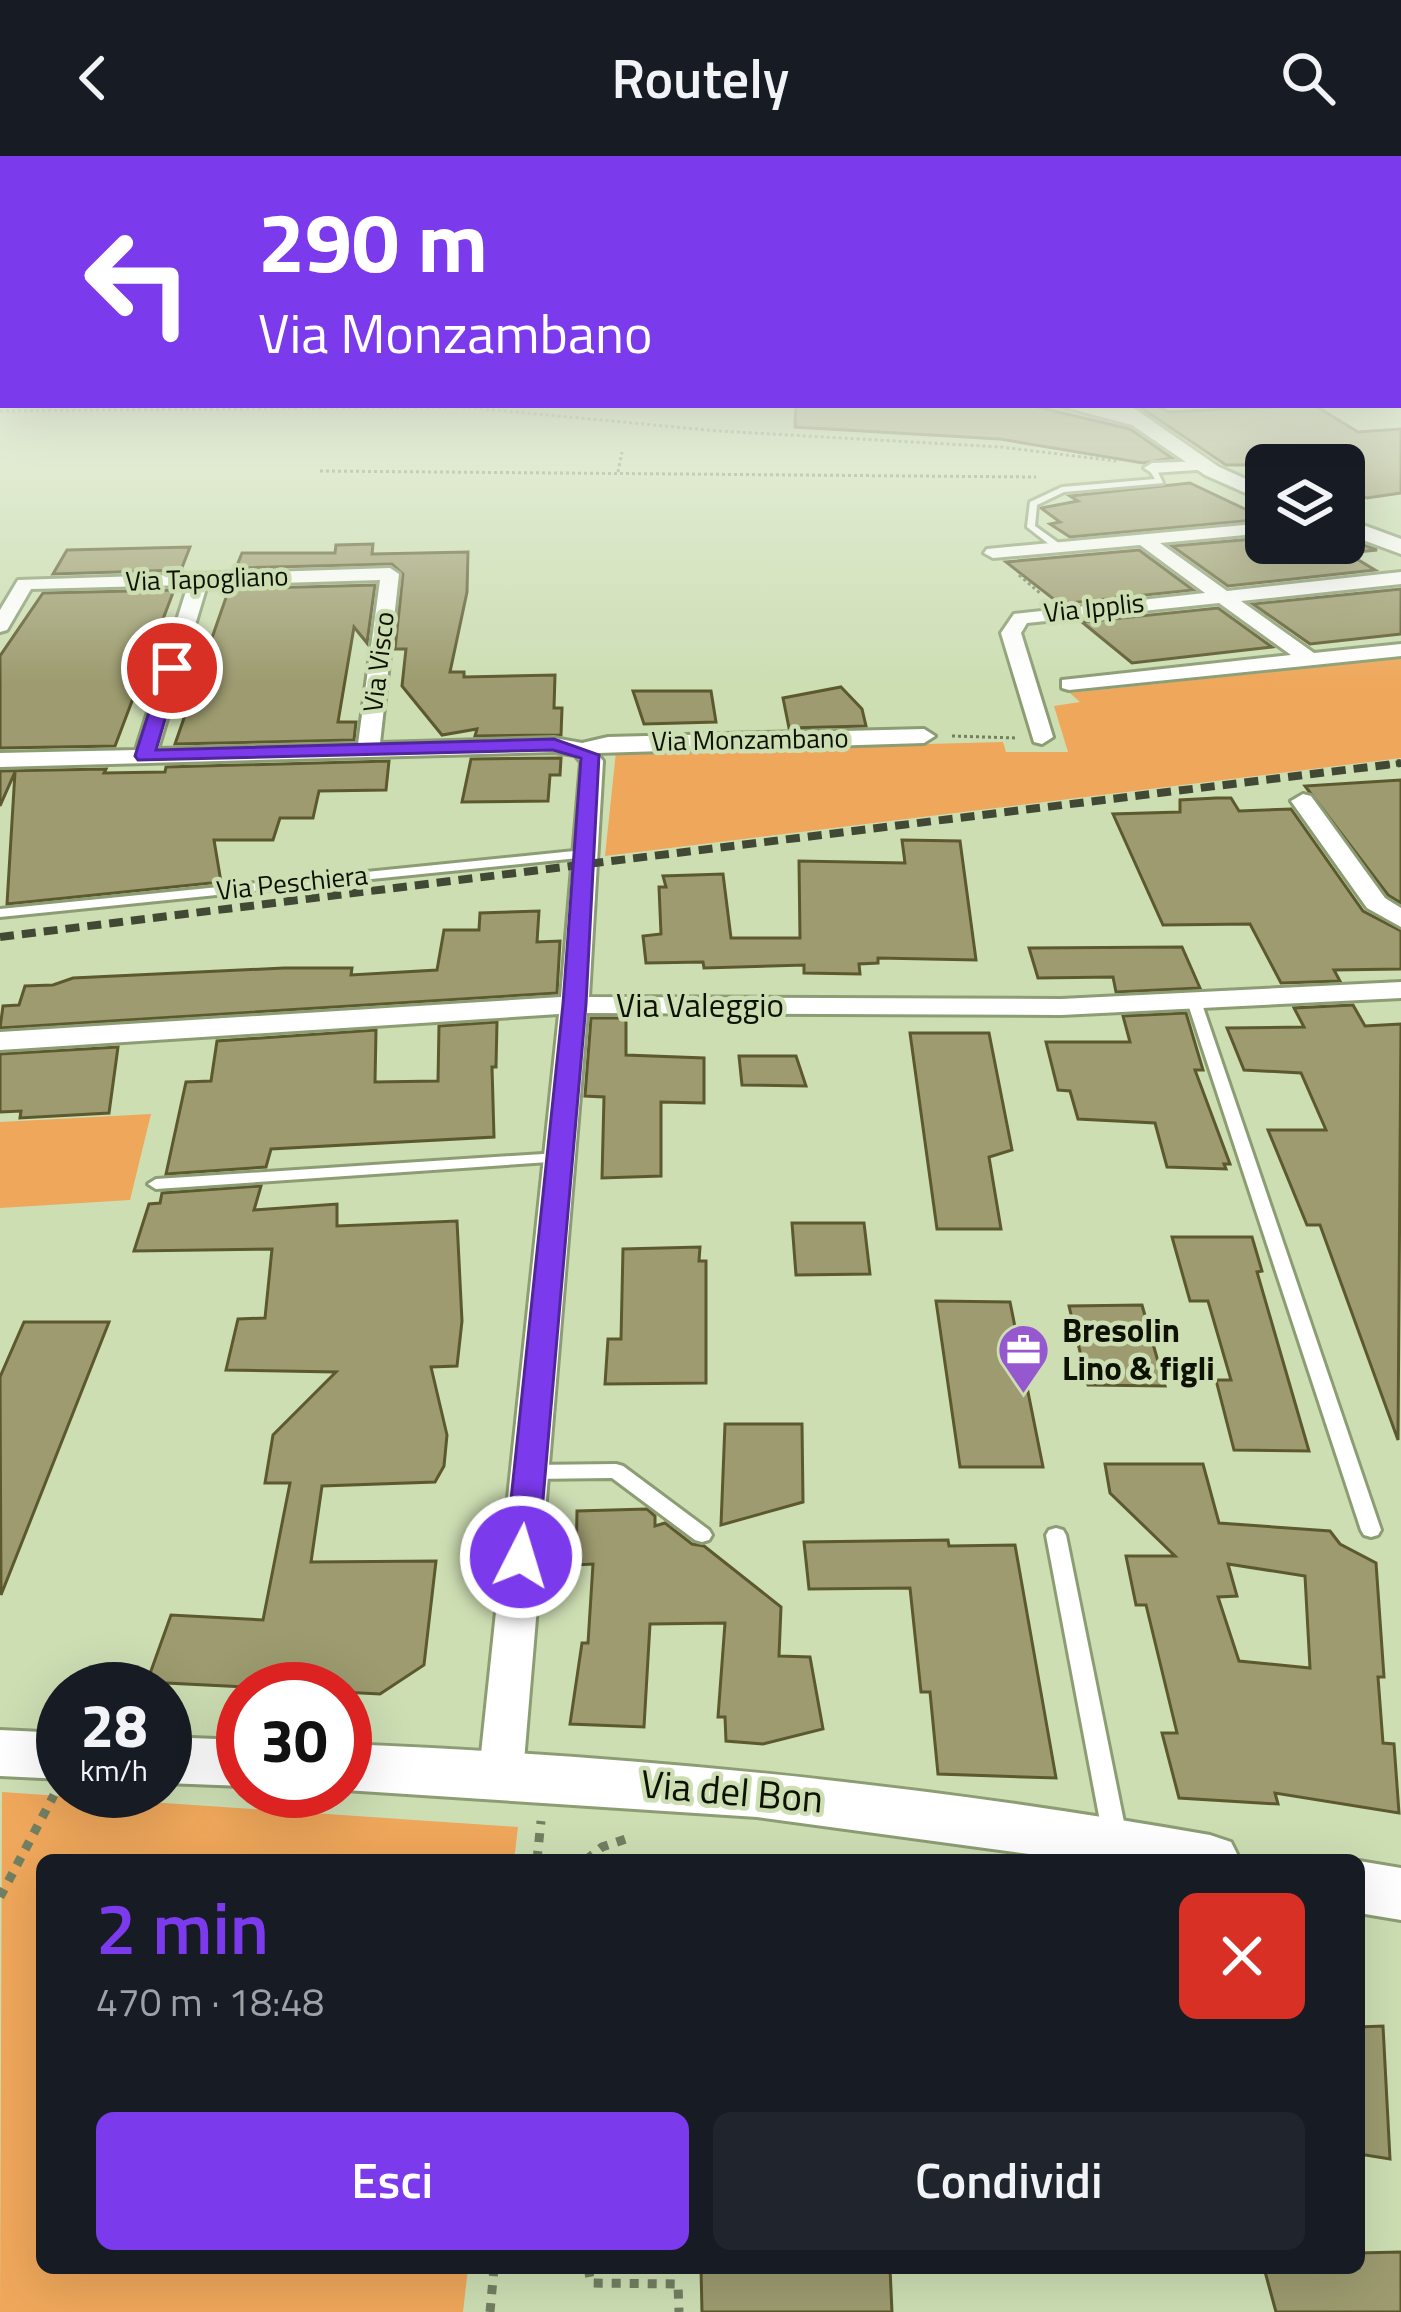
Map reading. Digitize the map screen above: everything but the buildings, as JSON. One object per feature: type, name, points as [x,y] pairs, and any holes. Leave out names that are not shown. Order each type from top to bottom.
[{"type":"street","name":"Via Ipplis","points":[[994,553],[1245,530]]},
{"type":"street","points":[[1365,533],[1401,547]]},
{"type":"street","name":"Via Ipplis","points":[[1143,539],[1309,659]]},
{"type":"street","name":"Via Tapogliano","points":[[0,626],[25,584],[390,574]]},
{"type":"street","name":"Via Visco","points":[[368,749],[390,574]]},
{"type":"street","name":"Via Ipplis","points":[[1042,737],[1012,633],[1015,622],[1039,614],[1399,577]]},
{"type":"street","points":[[145,756],[199,579]]},
{"type":"street","points":[[1069,684],[1401,650]]},
{"type":"street","name":"Via Monzambano","points":[[0,760],[554,745],[582,750],[608,744],[925,736]]},
{"type":"street","points":[[501,1773],[574,1004],[592,761],[582,750]]},
{"type":"street","points":[[1303,800],[1376,904],[1401,919]]},
{"type":"street","name":"Via Valeggio","points":[[0,1041],[574,1004],[1061,1007],[1401,990]]},
{"type":"street","points":[[0,1754],[36,1767]]},
{"type":"street","name":"Via del Bon","points":[[372,1768],[774,1794],[1177,1854]]},
{"type":"street","points":[[1365,1887],[1401,1894]]},
{"type":"lane","points":[[1057,547],[1031,527],[1033,504],[1062,490],[1142,483]]},
{"type":"lane","name":"Via Peschiera","points":[[0,913],[584,854]]},
{"type":"lane","points":[[1194,1001],[1371,1530]]},
{"type":"lane","points":[[156,1184],[558,1158]]},
{"type":"lane","points":[[529,1472],[616,1471],[702,1535]]},
{"type":"lane","points":[[1056,1535],[1117,1843]]},
{"type":"path","points":[[925,736],[1002,738]]},
{"type":"path","points":[[0,1898],[38,1818]]},
{"type":"path","points":[[593,1854],[626,1839]]},
{"type":"path","points":[[490,2312],[493,2274]]},
{"type":"path","points":[[589,2274],[591,2284],[678,2284],[679,2312]]},
{"type":"shaded area","points":[[1401,658],[1401,758],[605,856],[616,752],[1003,742],[1006,752],[1068,752],[1054,706],[1080,702],[1070,693]]},
{"type":"shaded area","points":[[151,1114],[130,1200],[0,1208],[0,1122]]},
{"type":"shaded area","points":[[2,1792],[36,1794],[36,1818],[192,1818],[192,1805],[216,1807],[216,1818],[372,1817],[518,1827],[515,1854],[36,1854],[36,2274],[467,2274],[463,2312],[0,2312]]},
{"type":"railway","points":[[0,937],[1401,763],[1380,766]]},
{"type":"place","name":"Bresolin Lino & figli","points":[[1023,1395]]},
{"type":"route","points":[[172,668],[145,756],[554,745],[590,755],[574,1004],[521,1557]]}]
